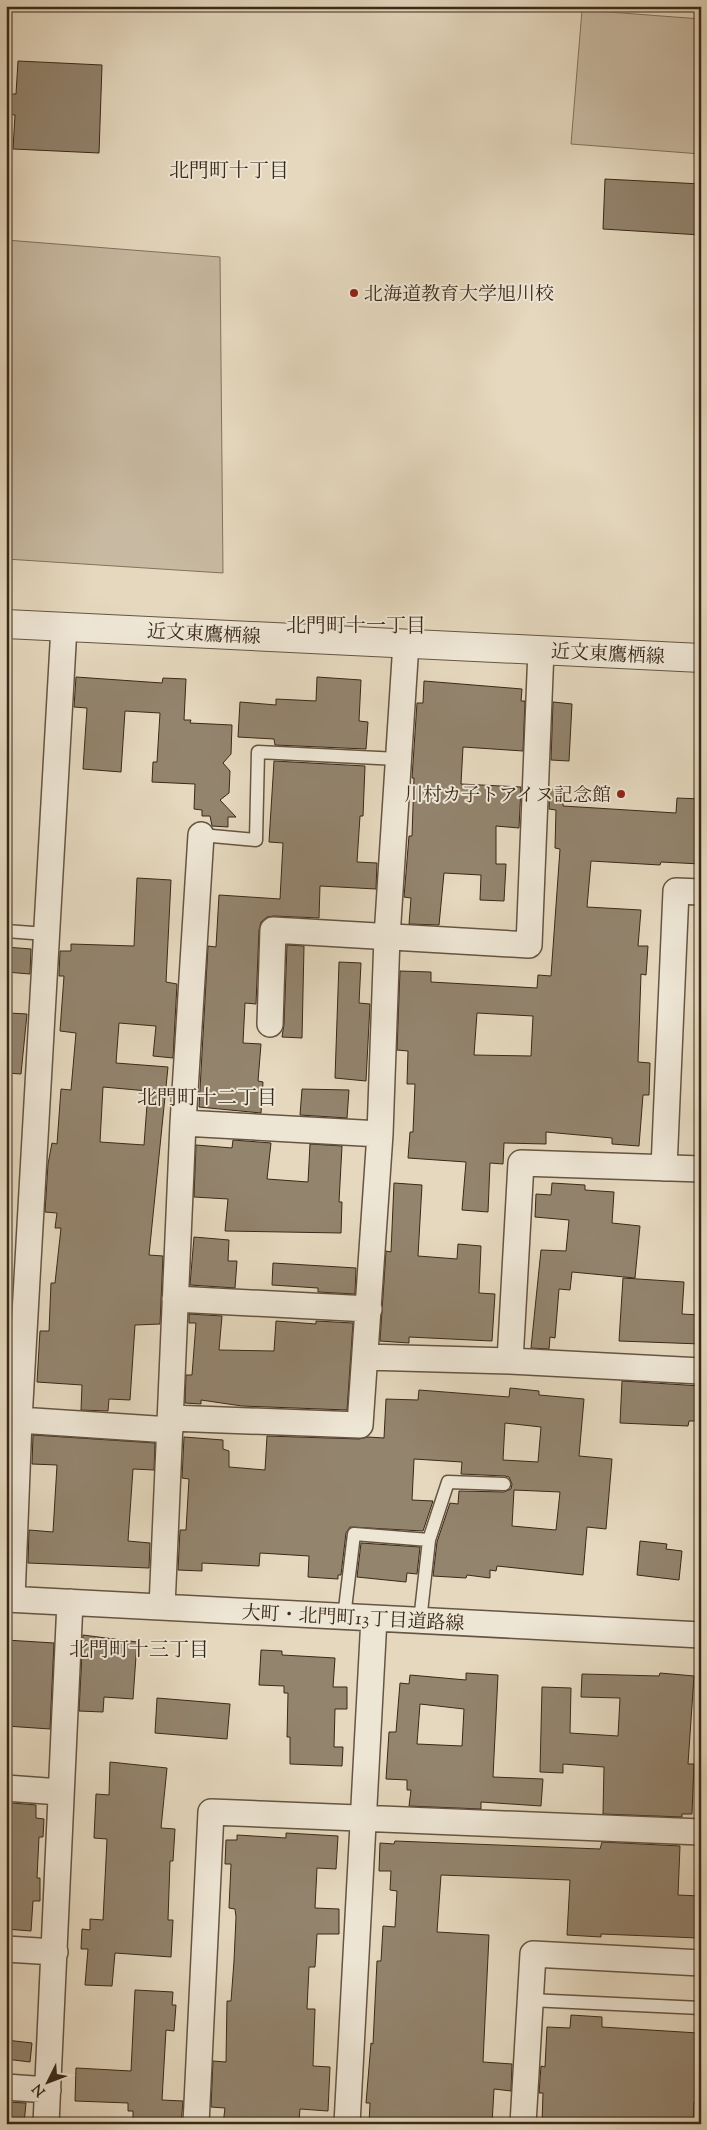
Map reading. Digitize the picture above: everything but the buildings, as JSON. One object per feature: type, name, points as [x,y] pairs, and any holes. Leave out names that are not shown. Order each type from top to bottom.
[{"type":"street","name":"近文東鷹栖線","points":[[6,624],[701,658]]},
{"type":"street","points":[[9,1599],[64,627]]},
{"type":"street","points":[[19,1420],[170,1424],[360,1425],[380,1134],[387,937],[406,643]]},
{"type":"street","points":[[270,1024],[274,930],[529,945],[541,650]]},
{"type":"street","points":[[162,1607],[183,1123],[201,835]]},
{"type":"street","points":[[664,1168],[676,891],[701,892]]},
{"type":"street","points":[[183,1123],[380,1134]]},
{"type":"street","points":[[510,1361],[521,1162],[701,1169]]},
{"type":"street","points":[[175,1299],[369,1309]]},
{"type":"street","points":[[366,1357],[510,1361],[701,1371]]},
{"type":"street","name":"大町・北門町13丁目道路線","points":[[9,1599],[701,1636]]},
{"type":"street","points":[[46,2124],[70,1602]]},
{"type":"street","points":[[347,2124],[374,1618]]},
{"type":"street","points":[[6,1788],[60,1792]]},
{"type":"street","points":[[196,2124],[211,1812],[701,1832]]},
{"type":"street","points":[[6,1949],[55,1952]]},
{"type":"street","points":[[523,2124],[533,1954],[701,1964]]},
{"type":"street","points":[[6,2087],[48,2090]]},
{"type":"lane","points":[[201,835],[256,840],[258,752],[398,759]]},
{"type":"lane","points":[[6,931],[46,934]]},
{"type":"lane","points":[[420,1620],[429,1540],[448,1482],[504,1484]]},
{"type":"lane","points":[[344,1617],[354,1534],[429,1540]]},
{"type":"lane","points":[[530,2000],[701,2008]]},
{"type":"shaded area","points":[[582,10],[701,19],[701,154],[571,144]]},
{"type":"shaded area","points":[[6,240],[220,257],[223,573],[6,559]]},
{"type":"place","name":"北海道教育大学旭川校","points":[[354,293]]},
{"type":"place","name":"川村カ子トアイヌ記念館","points":[[621,794]]},
{"type":"district","name":"北門町十丁目","points":[[229,170]]},
{"type":"district","name":"北門町十一丁目","points":[[356,625]]},
{"type":"district","name":"北門町十二丁目","points":[[207,1097]]},
{"type":"district","name":"北門町十三丁目","points":[[139,1649]]}]
